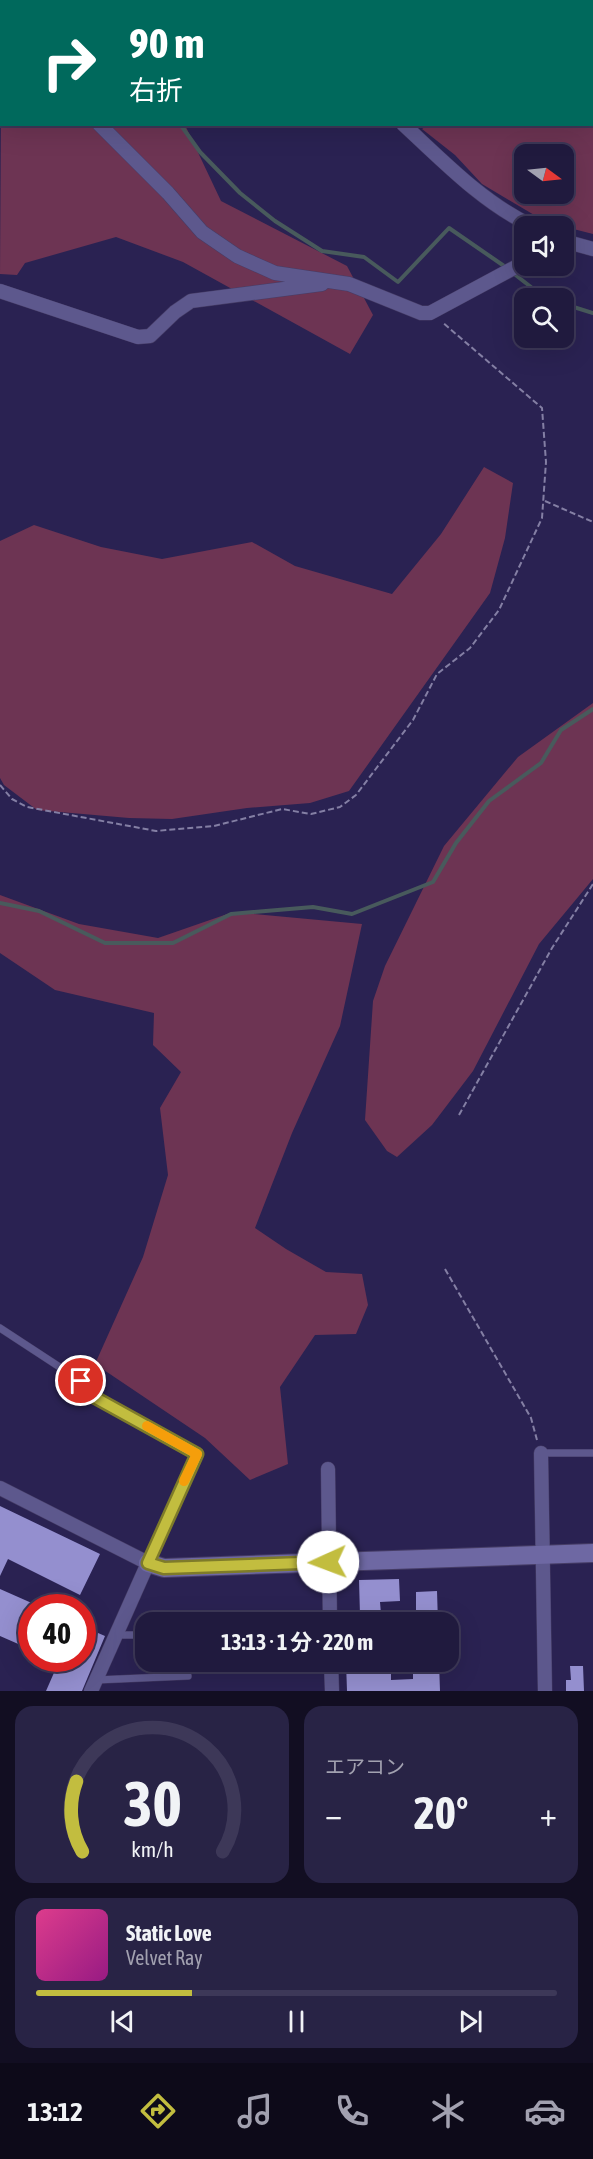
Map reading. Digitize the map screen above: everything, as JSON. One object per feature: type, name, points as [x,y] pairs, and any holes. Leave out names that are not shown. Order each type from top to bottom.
[{"type":"street","points":[[101,126],[168,193],[202,232],[237,256],[275,273],[339,282],[421,313],[430,313],[514,268]]},
{"type":"street","points":[[405,126],[514,218]]},
{"type":"street","points":[[574,244],[593,249]]},
{"type":"street","points":[[0,291],[138,337],[150,336],[175,312],[191,301],[339,282]]},
{"type":"street","points":[[541,1453],[545,1691]]},
{"type":"street","points":[[328,1469],[330,1612]]},
{"type":"street","points":[[0,1488],[148,1563],[164,1568],[593,1553]]},
{"type":"street","points":[[93,1686],[148,1563]]},
{"type":"street","points":[[331,1672],[332,1691]]},
{"type":"lane","points":[[0,1328],[81,1381],[94,1397],[197,1454],[148,1563]]},
{"type":"lane","points":[[541,1453],[593,1453]]},
{"type":"lane","points":[[116,1635],[135,1635]]},
{"type":"lane","points":[[93,1686],[188,1676]]},
{"type":"path","points":[[0,786],[12,799],[27,807],[156,831],[214,826],[282,809],[311,814],[340,807],[356,795],[412,720],[437,674],[470,648],[499,610],[542,518],[545,501],[542,408],[430,313]]},
{"type":"path","points":[[545,501],[593,522]]},
{"type":"path","points":[[459,1114],[552,948],[593,884]]},
{"type":"path","points":[[444,1269],[531,1418],[541,1453]]},
{"type":"shaded area","points":[[1,126],[185,126],[221,201],[347,266],[373,315],[350,354],[183,262],[116,237],[25,263],[17,275],[0,274]]},
{"type":"shaded area","points":[[426,126],[593,126],[593,234],[574,229],[574,216],[536,216],[516,204],[574,204],[574,144],[514,144],[514,203],[482,184],[455,155],[422,129]]},
{"type":"shaded area","points":[[484,467],[513,483],[505,538],[490,593],[349,791],[310,803],[247,808],[172,819],[129,818],[37,810],[4,785],[0,778],[0,541],[34,525],[101,547],[162,559],[252,542],[295,566],[392,594],[441,534]]},
{"type":"shaded area","points":[[593,703],[593,879],[539,944],[473,1071],[432,1125],[397,1157],[387,1151],[365,1120],[373,1001],[385,966],[444,846],[518,757]]},
{"type":"shaded area","points":[[0,895],[79,924],[158,938],[233,912],[362,924],[340,1026],[292,1133],[255,1228],[326,1272],[362,1274],[368,1305],[356,1334],[315,1335],[280,1387],[288,1464],[250,1480],[205,1438],[95,1364],[143,1257],[168,1175],[160,1108],[181,1072],[153,1045],[154,1013],[55,990],[0,953]]},
{"type":"building","points":[[0,1506],[100,1554],[80,1594],[8,1559],[0,1576]]},
{"type":"building","points":[[399,1579],[400,1601],[380,1602],[381,1612],[360,1612],[359,1580]]},
{"type":"building","points":[[0,1589],[18,1597],[18,1644],[0,1636]]},
{"type":"building","points":[[437,1591],[438,1612],[416,1612],[416,1592]]},
{"type":"building","points":[[96,1632],[105,1636],[96,1658]]},
{"type":"building","points":[[570,1666],[583,1666],[584,1691],[566,1691],[566,1680],[571,1680]]},
{"type":"building","points":[[54,1672],[90,1672],[82,1691],[46,1691]]},
{"type":"building","points":[[346,1672],[391,1672],[391,1680],[413,1679],[413,1672],[439,1672],[440,1691],[347,1691]]},
{"type":"waterway","points":[[181,126],[200,152],[240,193],[275,221],[322,251],[364,257],[398,282],[449,228],[507,268]]},
{"type":"waterway","points":[[513,273],[532,288]]},
{"type":"waterway","points":[[574,307],[593,313]]},
{"type":"waterway","points":[[0,903],[39,911],[105,943],[173,943],[231,914],[313,907],[352,914],[433,882],[456,843],[489,801],[541,763],[561,730],[593,709]]},
{"type":"slow traffic","points":[[147,1426],[197,1454],[184,1481]]},
{"type":"route","points":[[81,1381],[94,1397],[197,1454],[148,1563],[164,1568],[328,1562]]}]
